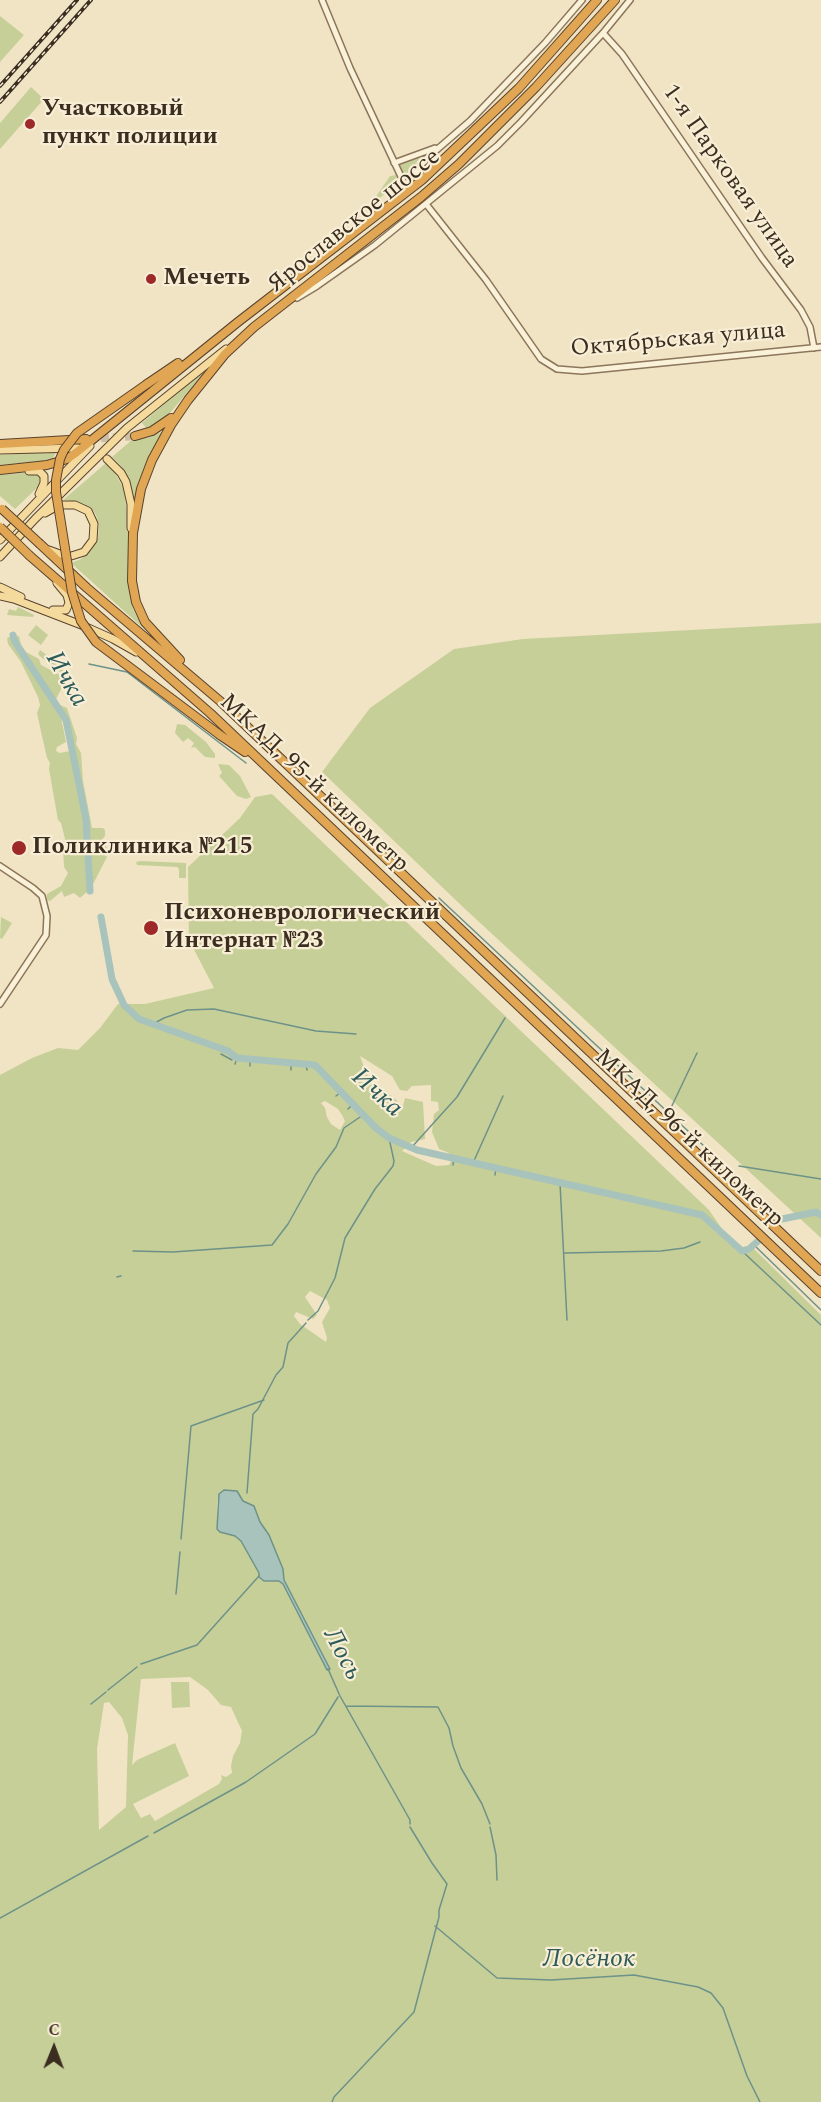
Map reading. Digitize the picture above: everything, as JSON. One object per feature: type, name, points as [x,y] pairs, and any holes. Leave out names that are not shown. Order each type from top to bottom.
[{"type":"highway","name":"Ярославское шоссе","points":[[120,418],[237,322],[422,180],[519,88],[597,0]]},
{"type":"highway","name":"Ярославское шоссе","points":[[255,327],[422,197],[459,164],[536,87],[615,0]]},
{"type":"highway","points":[[237,322],[78,433],[63,450],[57,470],[56,492],[72,592],[81,621],[96,642],[220,735],[266,766]]},
{"type":"highway","points":[[220,701],[161,641],[145,622],[140,612],[134,592],[132,555],[135,519],[145,475],[159,444],[188,400],[225,354],[255,327]]},
{"type":"highway","points":[[135,436],[159,428],[188,400]]},
{"type":"highway","points":[[0,471],[57,463],[77,452],[120,418]]},
{"type":"highway","points":[[0,444],[86,440]]},
{"type":"highway","name":"МКАД, 95-й километр","points":[[1,508],[141,635],[220,701],[538,1003]]},
{"type":"highway","name":"МКАД, 95-й километр","points":[[0,527],[49,574],[210,712],[528,1014]]},
{"type":"highway","name":"МКАД, 96-й километр","points":[[538,1003],[821,1271]]},
{"type":"highway","name":"МКАД, 96-й километр","points":[[528,1014],[821,1293]]},
{"type":"main road","name":"Ярославское шоссе","points":[[1,557],[35,519],[127,428],[255,327]]},
{"type":"main road","name":"Ярославское шоссе","points":[[0,540],[75,460],[120,418]]},
{"type":"main road","points":[[0,450],[78,448]]},
{"type":"main road","points":[[107,459],[121,473],[129,493],[132,555]]},
{"type":"main road","points":[[0,471],[34,470],[42,473],[44,483],[28,509]]},
{"type":"main road","points":[[35,519],[59,505],[67,504],[82,507],[92,517],[94,524],[93,540],[84,552],[76,556],[68,556],[42,546]]},
{"type":"main road","points":[[0,587],[55,611],[66,610],[69,607],[69,599],[49,574]]},
{"type":"main road","points":[[0,596],[14,599],[101,633],[155,665]]},
{"type":"street","points":[[322,0],[350,68],[405,185]]},
{"type":"street","points":[[393,204],[415,172],[442,144],[470,121],[545,43],[582,0]]},
{"type":"street","points":[[288,303],[317,286],[375,245],[497,146],[603,33],[630,0]]},
{"type":"street","name":"1-я Парковая улица","points":[[603,33],[622,54],[801,310],[810,327],[814,348]]},
{"type":"street","points":[[394,163],[442,144]]},
{"type":"street","name":"Октябрьская улица","points":[[426,204],[486,280],[542,359],[557,369],[572,371],[821,347]]},
{"type":"street","points":[[0,866],[42,896],[47,916],[46,935],[0,1004]]},
{"type":"green space","points":[[0,16],[24,35],[0,62]]},
{"type":"green space","points":[[31,87],[44,99],[0,149],[0,123]]},
{"type":"green space","points":[[424,154],[405,178],[398,167],[400,163]]},
{"type":"green space","points":[[396,175],[399,182],[369,207],[390,176]]},
{"type":"green space","points":[[209,366],[166,418],[147,429],[142,423]]},
{"type":"green space","points":[[164,431],[134,504],[129,479],[112,457],[133,439],[147,438]]},
{"type":"green space","points":[[48,450],[57,450],[52,460],[0,465],[0,455],[44,452],[47,454]]},
{"type":"green space","points":[[106,463],[124,489],[128,521],[130,589],[133,609],[143,628],[71,563],[81,559],[94,546],[98,537],[99,525],[92,509],[79,502],[63,500]]},
{"type":"green space","points":[[33,472],[41,476],[41,484],[15,509],[0,496],[0,475]]},
{"type":"green space","points":[[18,607],[34,615],[33,617],[7,615],[9,609],[16,611]]},
{"type":"green space","points":[[821,623],[821,1238],[464,908],[322,772],[370,708],[454,649],[523,639]]},
{"type":"green space","points":[[36,625],[48,635],[41,645],[28,635]]},
{"type":"green space","points":[[19,636],[26,652],[39,659],[41,665],[66,680],[56,699],[60,705],[67,708],[77,738],[76,744],[81,753],[83,781],[92,828],[105,830],[105,836],[95,848],[100,853],[97,848],[102,842],[107,848],[103,854],[107,857],[91,888],[87,818],[68,720],[16,642],[15,637]]},
{"type":"green space","points":[[12,637],[61,717],[66,742],[57,747],[56,751],[60,753],[70,751],[84,819],[88,891],[80,898],[74,893],[64,897],[62,891],[50,901],[47,900],[47,894],[61,886],[68,873],[64,867],[65,839],[58,820],[49,769],[50,763],[37,713],[40,705],[38,697],[21,662],[8,644],[7,638]]},
{"type":"green space","points":[[40,650],[62,666],[63,674],[38,654]]},
{"type":"green space","points":[[177,724],[185,725],[206,742],[215,754],[215,758],[205,757],[195,747],[191,748],[194,743],[188,738],[183,742],[175,733]]},
{"type":"green space","points":[[218,764],[229,765],[240,776],[251,797],[246,799],[237,796],[219,776],[222,773]]},
{"type":"green space","points":[[272,794],[709,1210],[729,1239],[743,1247],[753,1248],[821,1315],[821,2102],[0,2102],[0,1075],[32,1058],[58,1048],[78,1050],[100,1028],[118,1004],[145,1004],[214,988],[189,940],[188,867],[240,818],[255,797]],"holes":[[[360,1056],[392,1076],[400,1090],[407,1091],[412,1086],[431,1085],[431,1101],[438,1102],[439,1110],[434,1114],[432,1132],[439,1149],[449,1153],[451,1161],[449,1165],[436,1166],[402,1151],[411,1142],[425,1139],[423,1102],[405,1098],[403,1106],[367,1075]],[[325,1101],[338,1109],[345,1121],[340,1130],[331,1124],[321,1103]],[[310,1291],[327,1300],[330,1308],[322,1322],[326,1342],[300,1324],[294,1316],[296,1312],[313,1319],[317,1315],[305,1297]],[[220,1492],[238,1492],[243,1501],[254,1507],[283,1569],[284,1580],[330,1668],[283,1584],[279,1581],[267,1582],[262,1579],[241,1541],[217,1529],[217,1503]],[[190,1677],[208,1690],[221,1705],[231,1707],[242,1731],[240,1743],[233,1756],[232,1773],[226,1777],[221,1775],[222,1779],[219,1784],[155,1821],[150,1814],[141,1818],[133,1804],[189,1776],[175,1743],[137,1760],[132,1765],[141,1679]],[[109,1702],[122,1718],[128,1735],[126,1807],[99,1830],[97,1749],[104,1703]]]},
{"type":"green space","points":[[136,862],[186,863],[186,878],[179,878],[177,867],[137,865]]},
{"type":"green space","points":[[1,917],[12,923],[2,939],[0,938]]},
{"type":"green space","points":[[171,1682],[189,1682],[190,1707],[172,1708]]},
{"type":"water","points":[[224,1490],[237,1491],[243,1501],[254,1506],[283,1569],[284,1580],[330,1669],[327,1670],[283,1584],[279,1581],[264,1581],[259,1577],[241,1541],[217,1529],[219,1494]]},
{"type":"waterway","name":"Ичка","points":[[13,635],[15,642],[66,720],[86,819],[90,891]]},
{"type":"waterway","points":[[89,664],[127,672],[246,763]]},
{"type":"waterway","points":[[439,898],[782,1219]]},
{"type":"waterway","name":"Лось","points":[[101,917],[112,979],[124,1005],[139,1019],[228,1051],[237,1058],[315,1065],[376,1128],[389,1138],[417,1150],[702,1215],[742,1251],[749,1249],[758,1241]]},
{"type":"waterway","points":[[153,1024],[187,1010],[214,1009],[316,1031],[356,1034]]},
{"type":"waterway","points":[[411,1148],[457,1097],[505,1018]]},
{"type":"waterway","points":[[669,1112],[697,1053]]},
{"type":"waterway","points":[[221,1054],[232,1060]]},
{"type":"waterway","name":"Ичка","points":[[235,1064],[237,1058]]},
{"type":"waterway","name":"Ичка","points":[[250,1060],[250,1066]]},
{"type":"waterway","points":[[291,1064],[291,1070]]},
{"type":"waterway","name":"Ичка","points":[[306,1065],[307,1070]]},
{"type":"waterway","name":"Ичка","points":[[336,1096],[341,1092]]},
{"type":"waterway","points":[[473,1163],[503,1096]]},
{"type":"waterway","name":"Ичка","points":[[348,1109],[353,1104]]},
{"type":"waterway","points":[[133,1251],[173,1252],[272,1245],[288,1224],[316,1174],[336,1147],[344,1128],[363,1115]]},
{"type":"waterway","name":"Лось","points":[[308,1320],[318,1311],[335,1278],[345,1238],[375,1189],[393,1166],[389,1138]]},
{"type":"waterway","name":"Ичка","points":[[453,1165],[454,1159]]},
{"type":"waterway","points":[[739,1166],[821,1179]]},
{"type":"waterway","name":"Ичка","points":[[495,1175],[496,1168]]},
{"type":"waterway","points":[[560,1183],[567,1320]]},
{"type":"waterway","name":"Ичка","points":[[782,1219],[816,1212],[821,1215]]},
{"type":"waterway","points":[[564,1253],[661,1251],[684,1248],[700,1242]]},
{"type":"waterway","points":[[754,1245],[821,1310]]},
{"type":"waterway","points":[[742,1251],[821,1325]]},
{"type":"waterway","points":[[117,1277],[121,1276]]},
{"type":"waterway","name":"Лось","points":[[247,1493],[253,1414],[283,1367],[288,1343],[306,1323]]},
{"type":"waterway","points":[[181,1539],[191,1426],[264,1400]]},
{"type":"waterway","points":[[176,1594],[180,1552]]},
{"type":"waterway","points":[[141,1664],[197,1645],[259,1576]]},
{"type":"waterway","points":[[108,1690],[137,1667]]},
{"type":"waterway","name":"Лось","points":[[328,1669],[340,1696],[410,1820],[410,1824]]},
{"type":"waterway","points":[[91,1704],[106,1692]]},
{"type":"waterway","points":[[154,1833],[246,1782],[315,1734],[338,1697]]},
{"type":"waterway","points":[[346,1706],[438,1707],[449,1728],[461,1768],[482,1804],[490,1824]]},
{"type":"waterway","name":"Лось","points":[[332,2102],[334,2097],[414,2012],[447,1884],[410,1827]]},
{"type":"waterway","points":[[490,1827],[496,1855],[497,1880]]},
{"type":"waterway","points":[[0,1918],[148,1836]]},
{"type":"waterway","name":"Лосёнок","points":[[435,1926],[497,1978],[551,1980],[634,1975],[698,1987],[711,1993],[723,2008],[747,2076],[760,2102]]},
{"type":"tunnel","points":[[89,439],[135,436]]},
{"type":"railway","points":[[0,86],[77,0]]},
{"type":"railway","points":[[0,102],[91,0]]},
{"type":"place","name":"Участковый пункт полиции","points":[[30,124]]},
{"type":"place","name":"Мечеть","points":[[151,279]]},
{"type":"place","name":"Поликлиника №215","points":[[19,848]]},
{"type":"place","name":"Психоневрологический Интернат №23","points":[[151,928]]}]
